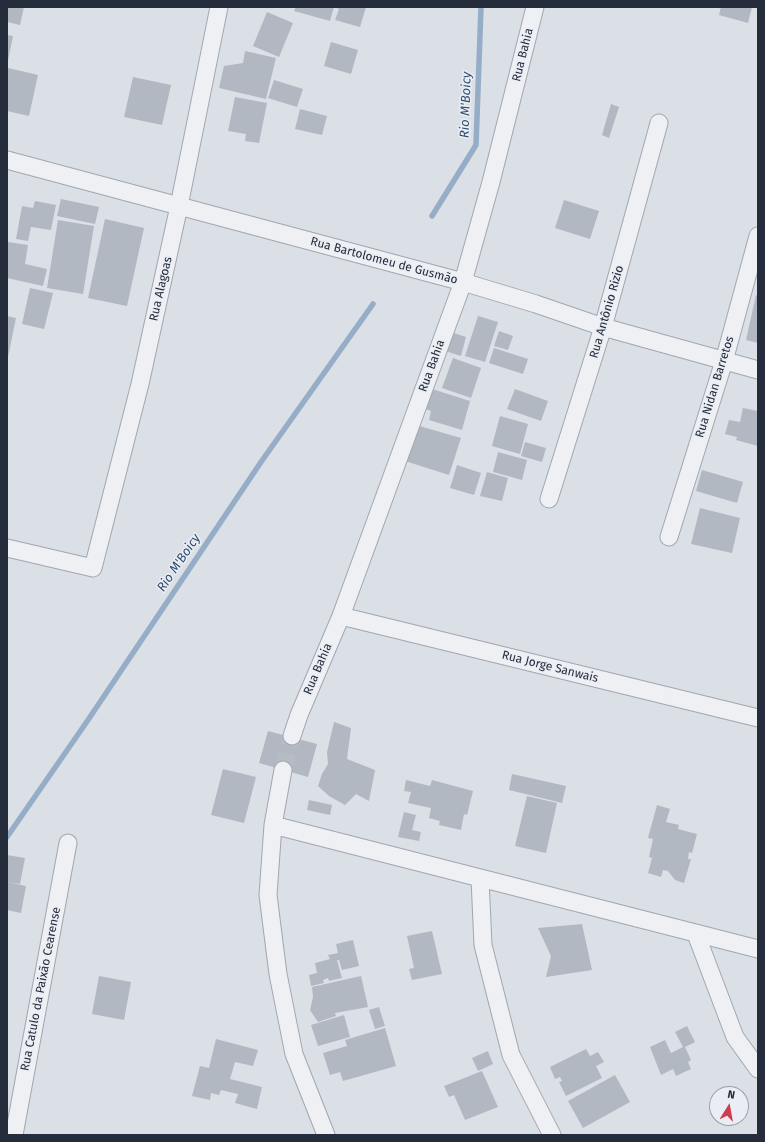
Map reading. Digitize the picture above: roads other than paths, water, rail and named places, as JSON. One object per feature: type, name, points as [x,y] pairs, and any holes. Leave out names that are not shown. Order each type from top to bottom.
[{"type":"street","name":"Rua Alagoas","points":[[7,548],[93,568],[140,384],[179,206],[219,7]]},
{"type":"street","name":"Rua Bahia","points":[[292,736],[299,715],[341,616],[463,282],[491,182],[536,7]]},
{"type":"street","name":"Rua Antônio Rizio","points":[[549,499],[603,327],[659,123]]},
{"type":"street","name":"Rua Bartolomeu de Gusmão","points":[[7,160],[463,282],[536,304],[603,327],[758,370]]},
{"type":"street","name":"Rua Nidan Barretos","points":[[669,537],[724,361],[758,236]]},
{"type":"street","name":"Rua Jorge Sanwais","points":[[341,616],[758,718]]},
{"type":"street","points":[[283,770],[273,825],[268,895],[278,974],[294,1054],[326,1135]]},
{"type":"street","points":[[273,825],[758,949]]},
{"type":"street","name":"Rua Catulo da Paixão Cearense","points":[[14,1135],[68,843]]},
{"type":"street","points":[[480,879],[483,945],[511,1055],[552,1135]]},
{"type":"street","points":[[696,934],[735,1037],[758,1069]]},
{"type":"waterway","name":"Rio M'Boicy","points":[[432,216],[476,145],[481,7]]},
{"type":"waterway","name":"Rio M'Boicy","points":[[7,837],[88,720],[261,462],[373,304]]},
{"type":"tunnel","points":[[283,770],[292,736]]}]
